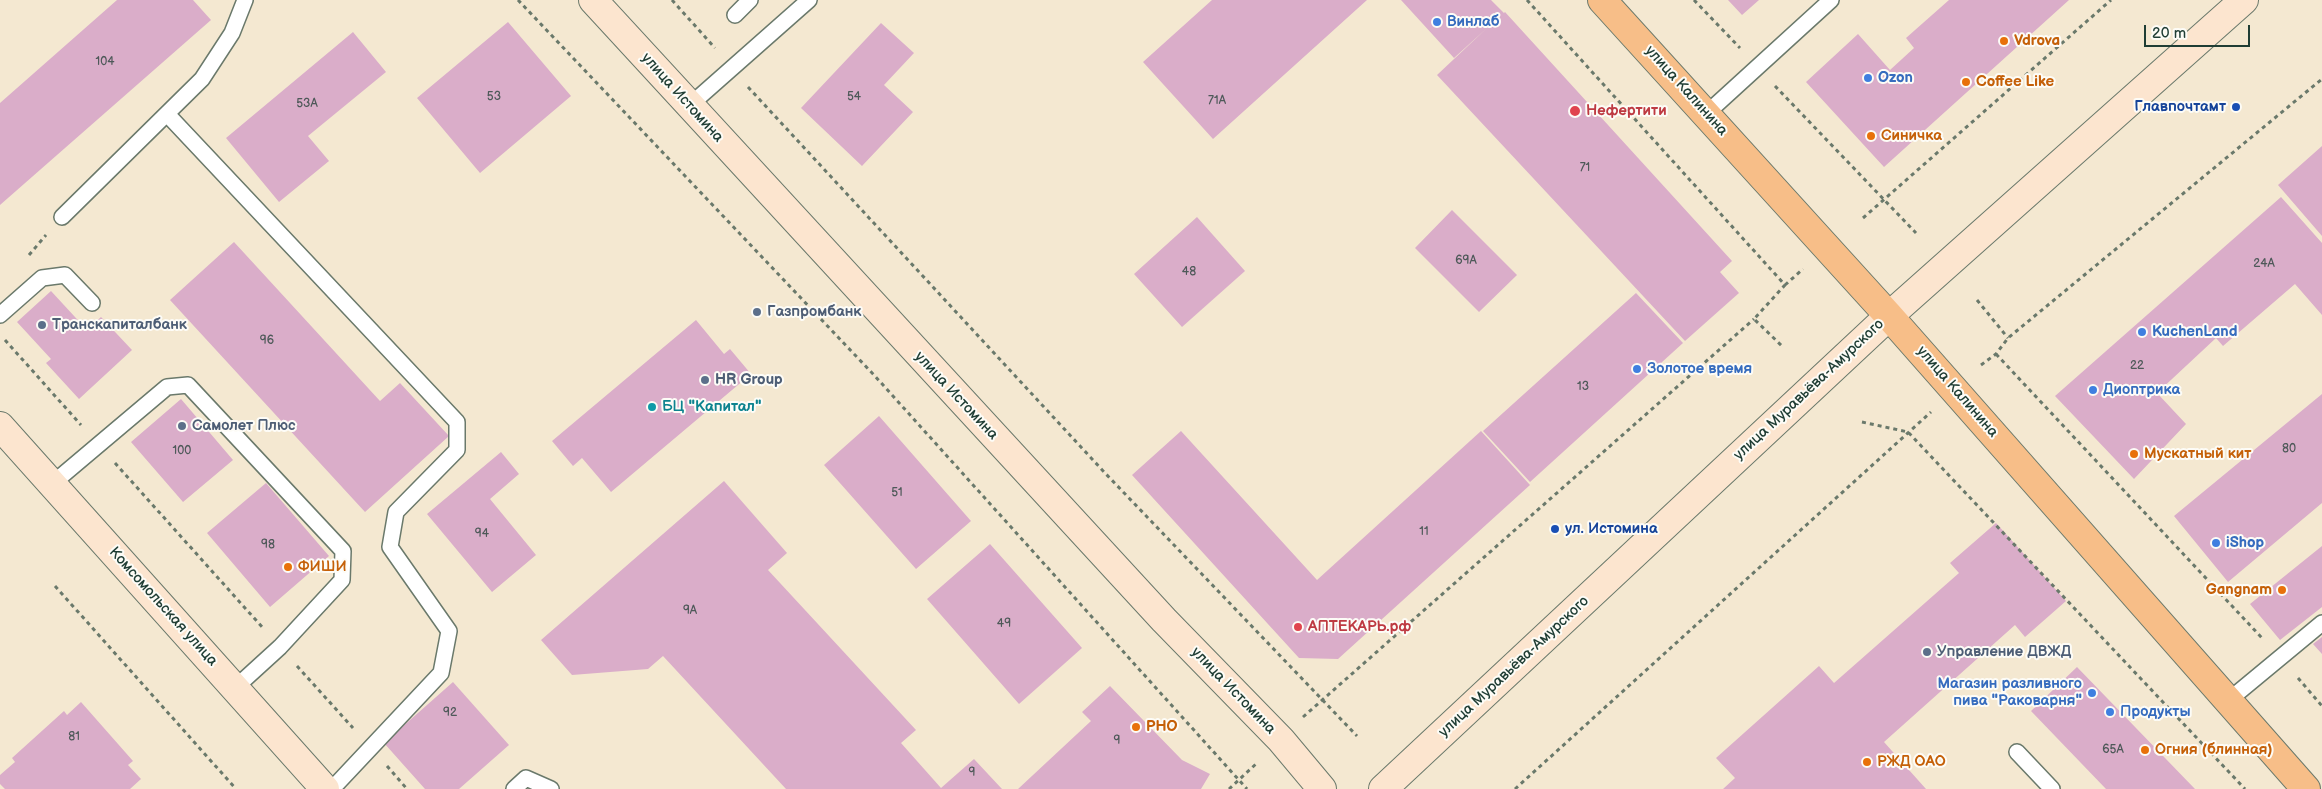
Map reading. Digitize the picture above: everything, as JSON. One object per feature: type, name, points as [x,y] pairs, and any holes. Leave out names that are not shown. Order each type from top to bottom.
[{"type":"main road","name":"улица Калинина","points":[[1602,0],[1890,316],[2229,700],[2304,788]]},
{"type":"street","name":"улица Истомина","points":[[593,0],[1164,620],[1281,740],[1322,789]]},
{"type":"street","name":"улица Муравьёва-Амурского","points":[[1383,789],[1890,316],[2244,0]]},
{"type":"street","name":"Комсомольская улица","points":[[0,426],[325,789]]},
{"type":"lane","points":[[62,217],[202,79],[232,33],[245,0]]},
{"type":"lane","points":[[735,15],[750,0]]},
{"type":"lane","points":[[689,106],[809,0]]},
{"type":"lane","points":[[1706,114],[1831,0]]},
{"type":"lane","points":[[167,114],[457,422],[457,450],[396,512],[390,547],[449,631],[442,673],[332,789]]},
{"type":"lane","points":[[0,315],[42,278],[65,275],[92,303]]},
{"type":"lane","points":[[52,484],[167,387],[188,385],[343,551],[342,580],[280,647],[235,688]]},
{"type":"lane","points":[[2229,700],[2322,623]]},
{"type":"lane","points":[[2018,752],[2052,789]]},
{"type":"lane","points":[[514,789],[526,778],[551,789]]},
{"type":"path","points":[[518,0],[874,376],[1248,789]]},
{"type":"path","points":[[672,0],[732,68],[1105,473],[1323,698],[1357,736]]},
{"type":"path","points":[[1527,0],[1785,285]]},
{"type":"path","points":[[1694,0],[1916,233]]},
{"type":"path","points":[[1863,218],[2111,0]]},
{"type":"path","points":[[1981,365],[1996,354],[2008,338],[2322,79]]},
{"type":"path","points":[[25,259],[62,217]]},
{"type":"path","points":[[1300,721],[1323,698],[1754,319],[1785,285],[1806,267]]},
{"type":"path","points":[[1977,300],[2008,338]]},
{"type":"path","points":[[1754,319],[1783,347]]},
{"type":"path","points":[[0,334],[408,789]]},
{"type":"path","points":[[1996,354],[2281,658],[2322,706]]},
{"type":"path","points":[[1515,789],[1932,411]]},
{"type":"path","points":[[1862,422],[1908,432],[2245,789]]},
{"type":"path","points":[[55,586],[236,789]]},
{"type":"path","points":[[1229,789],[1263,757]]},
{"type":"building","points":[[117,0],[193,0],[211,20],[0,205],[0,103]]},
{"type":"building","points":[[1212,0],[1367,0],[1213,139],[1143,62]]},
{"type":"building","points":[[1401,0],[1491,0],[1505,12],[1732,261],[1720,272],[1739,293],[1685,341],[1437,75],[1487,28],[1454,58]]},
{"type":"building","points":[[1728,0],[1759,0],[1742,15]]},
{"type":"building","points":[[1949,0],[2069,0],[1884,167],[1806,82],[1858,34],[1890,70],[1914,48],[1906,38]]},
{"type":"building","points":[[508,22],[571,96],[480,173],[417,98]]},
{"type":"building","points":[[881,23],[914,53],[884,85],[913,112],[862,166],[801,108]]},
{"type":"building","points":[[353,32],[386,72],[308,136],[329,161],[279,202],[226,138]]},
{"type":"building","points":[[2322,146],[2322,236],[2278,185]]},
{"type":"building","points":[[2281,197],[2322,243],[2322,315],[2295,284],[2223,346],[2216,338],[2157,393],[2186,424],[2134,479],[2055,396]]},
{"type":"building","points":[[1452,210],[1517,275],[1479,312],[1415,248]]},
{"type":"building","points":[[1197,217],[1245,271],[1182,327],[1134,274]]},
{"type":"building","points":[[234,242],[380,401],[400,383],[449,436],[365,512],[170,300]]},
{"type":"building","points":[[51,291],[87,330],[101,317],[132,350],[79,399],[46,363],[51,359],[17,322]]},
{"type":"building","points":[[1636,293],[1683,343],[1530,482],[1483,431]]},
{"type":"building","name":"БЦ \"Капитал\"","points":[[696,320],[724,354],[730,349],[751,374],[611,492],[582,458],[573,466],[552,441]]},
{"type":"building","points":[[2322,394],[2322,503],[2228,582],[2174,516]]},
{"type":"building","points":[[181,399],[233,460],[183,502],[131,442]]},
{"type":"building","points":[[879,416],[971,521],[916,569],[824,465]]},
{"type":"building","points":[[1181,431],[1317,580],[1481,431],[1530,485],[1338,659],[1299,658],[1132,475]]},
{"type":"building","points":[[501,452],[519,474],[490,499],[536,555],[492,592],[427,514]]},
{"type":"building","points":[[724,481],[787,553],[768,570],[916,730],[901,743],[941,788],[974,759],[1002,789],[786,789],[663,656],[648,669],[572,675],[541,640]]},
{"type":"building","points":[[266,483],[329,556],[270,607],[207,533]]},
{"type":"building","name":"Управление ДВЖД","points":[[1996,523],[2066,601],[2025,637],[2015,625],[1884,742],[1926,789],[1723,789],[1735,778],[1716,758],[1819,666],[1834,683],[1959,573],[1950,563]]},
{"type":"building","points":[[990,544],[1082,648],[1019,704],[927,599]]},
{"type":"building","points":[[2322,546],[2322,607],[2280,640],[2250,604]]},
{"type":"building","points":[[2322,637],[2322,654],[2313,644]]},
{"type":"building","points":[[2077,667],[2195,789],[2106,789],[2031,711]]},
{"type":"building","points":[[453,682],[509,745],[459,789],[425,789],[384,743]]},
{"type":"building","points":[[1110,686],[1182,760],[1210,774],[1201,789],[1018,789],[1091,721],[1082,712]]},
{"type":"building","points":[[81,702],[133,761],[128,765],[141,779],[130,789],[5,789],[0,784],[0,775],[15,762],[12,758],[64,711],[67,715]]},
{"type":"place","name":"Винлаб","points":[[1437,22]]},
{"type":"place","name":"Vdrova","points":[[2004,41]]},
{"type":"place","name":"Ozon","points":[[1868,78]]},
{"type":"place","name":"Coffee Like","points":[[1966,82]]},
{"type":"place","name":"Главпочтамт","points":[[2236,107]]},
{"type":"place","name":"Нефертити","points":[[1575,111]]},
{"type":"place","name":"Синичка","points":[[1871,136]]},
{"type":"place","name":"Газпромбанк","points":[[757,312]]},
{"type":"place","name":"Транскапиталбанк","points":[[42,325]]},
{"type":"place","name":"KuchenLand","points":[[2142,332]]},
{"type":"place","name":"Золотое время","points":[[1637,369]]},
{"type":"place","name":"HR Group","points":[[705,380]]},
{"type":"place","name":"Диоптрика","points":[[2093,390]]},
{"type":"place","name":"БЦ \"Капитал\"","points":[[652,407]]},
{"type":"place","name":"Самолет Плюс","points":[[182,426]]},
{"type":"place","name":"Мускатный кит","points":[[2134,454]]},
{"type":"place","name":"ул. Истомина","points":[[1555,529]]},
{"type":"place","name":"iShop","points":[[2216,543]]},
{"type":"place","name":"ФИШИ","points":[[288,567]]},
{"type":"place","name":"Gangnam","points":[[2282,590]]},
{"type":"place","name":"АПТЕКАРЬ.рф","points":[[1298,627]]},
{"type":"place","name":"Управление ДВЖД","points":[[1927,652]]},
{"type":"place","name":"Магазин разливного пива \"Раковарня\"","points":[[2092,693]]},
{"type":"place","name":"Продукты","points":[[2110,712]]},
{"type":"place","name":"PHO","points":[[1136,727]]},
{"type":"place","name":"Огния (блинная)","points":[[2145,750]]},
{"type":"place","name":"РЖД ОАО","points":[[1867,762]]}]
